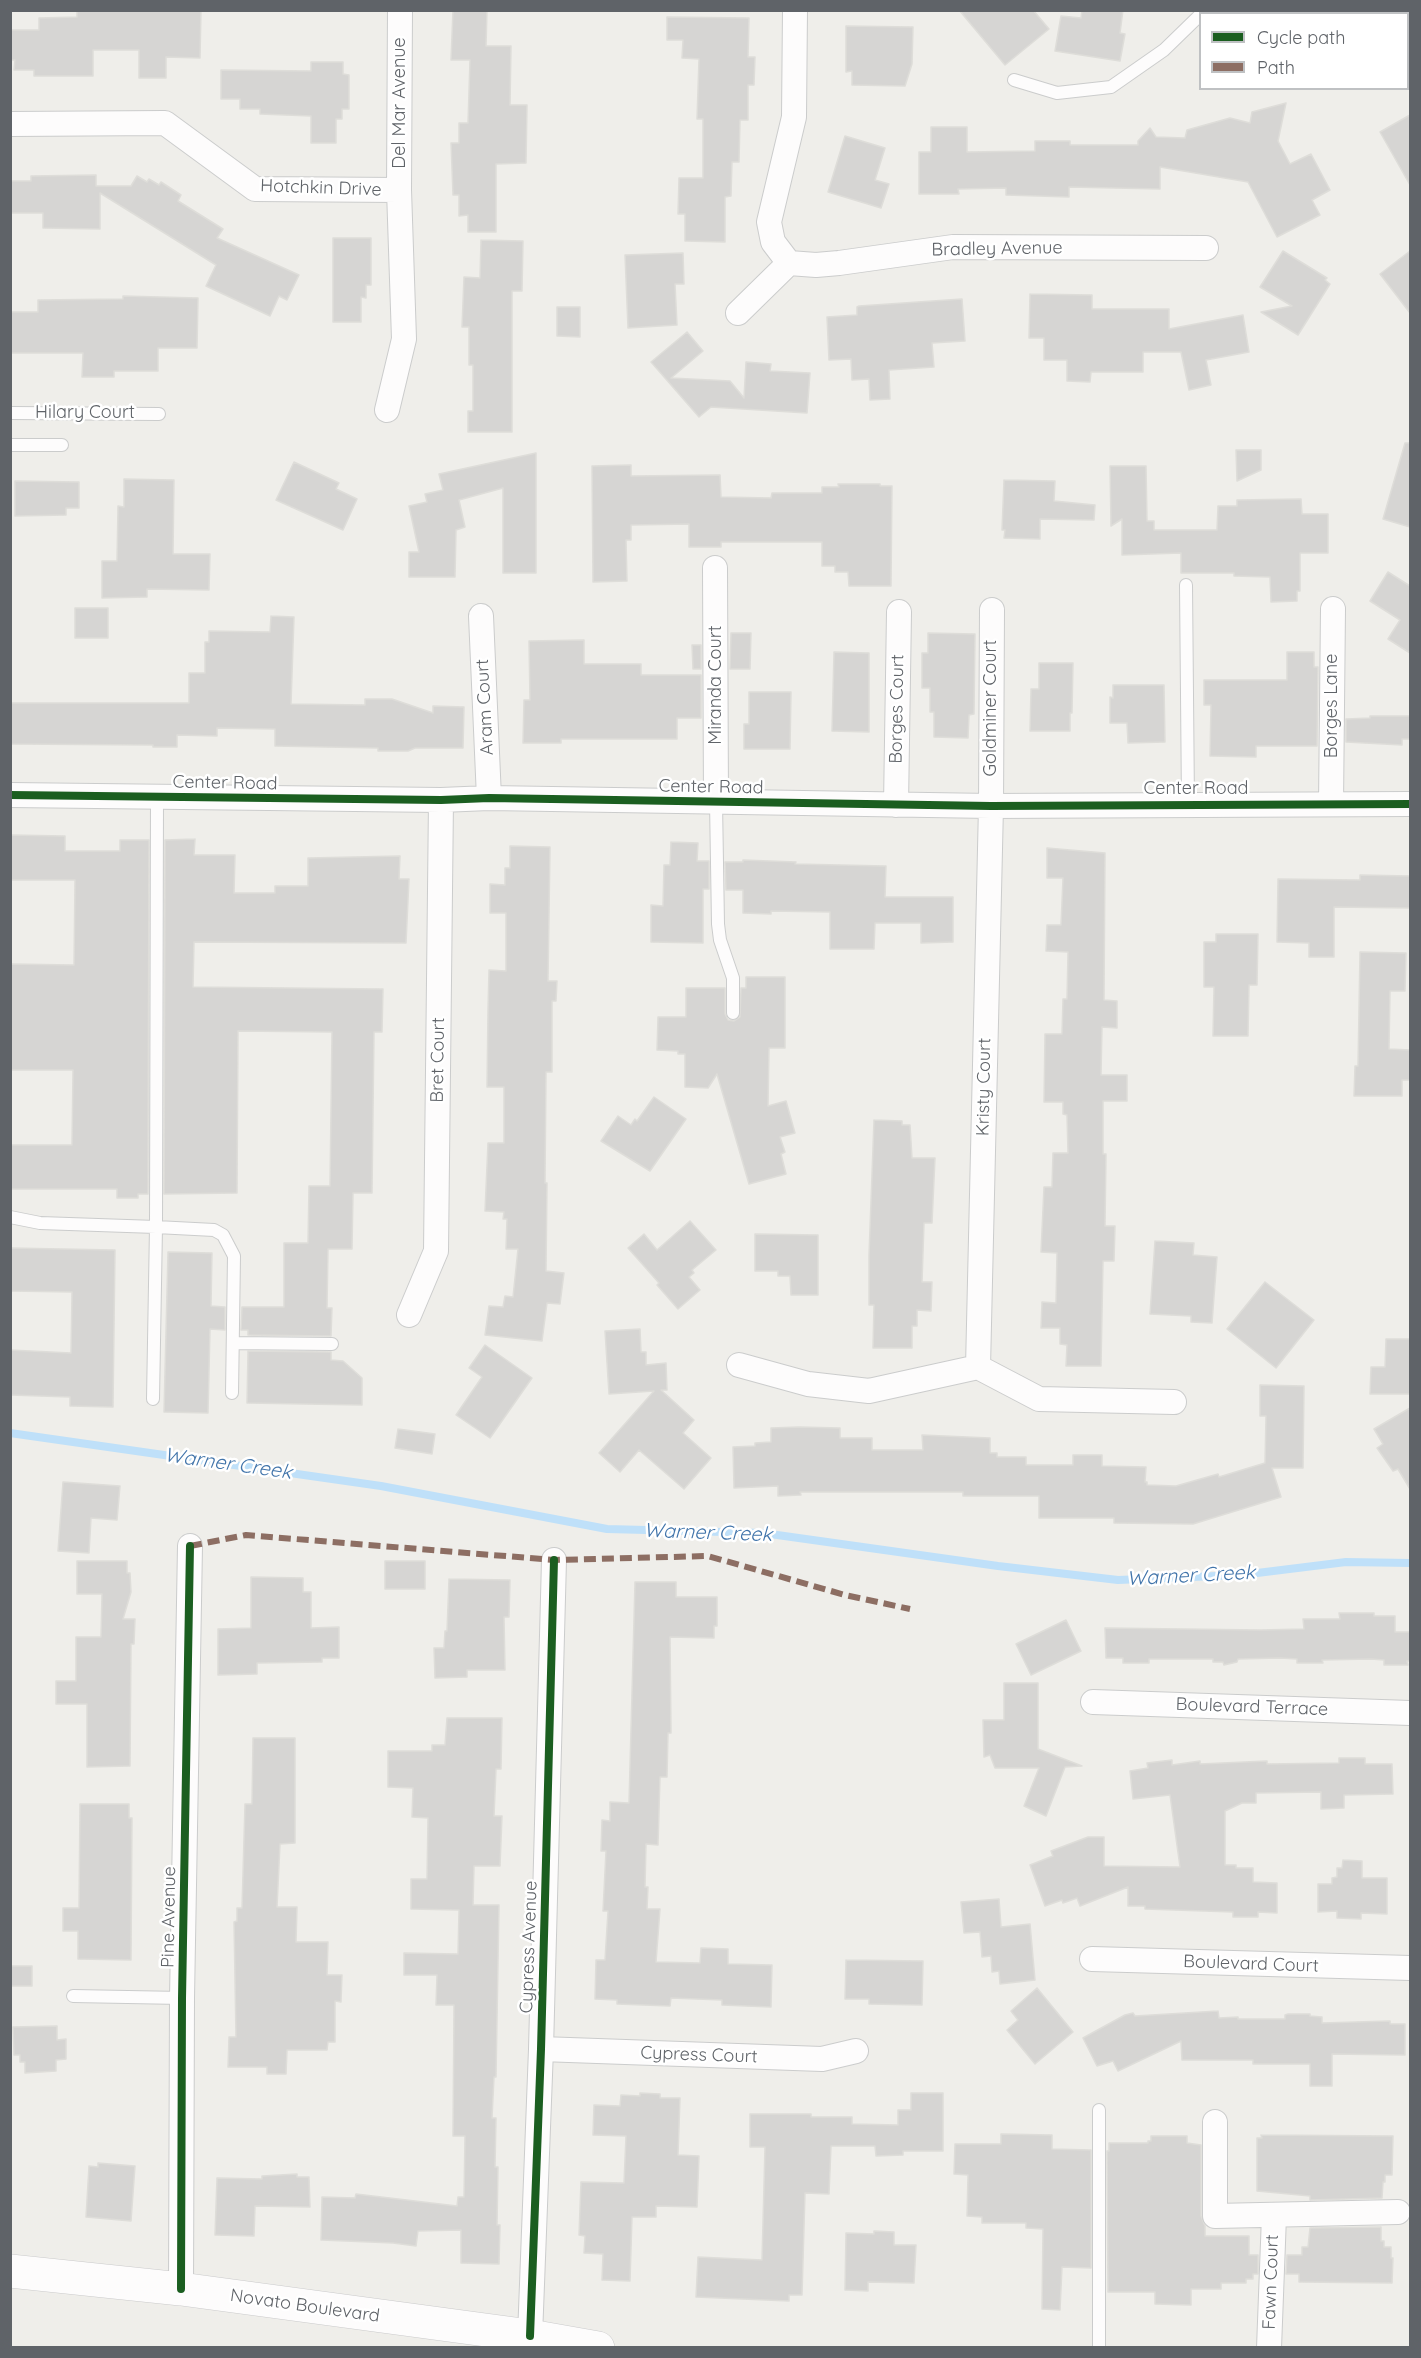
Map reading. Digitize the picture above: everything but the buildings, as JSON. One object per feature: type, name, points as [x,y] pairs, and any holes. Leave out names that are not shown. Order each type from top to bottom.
[{"type":"main road","name":"Novato Boulevard","points":[[10,2271],[181,2289],[530,2336],[598,2348]]},
{"type":"street","name":"Del Mar Avenue","points":[[387,410],[404,339],[399,190],[400,10]]},
{"type":"street","points":[[738,313],[789,263],[773,242],[769,222],[794,117],[795,10]]},
{"type":"street","name":"Hotchkin Drive","points":[[10,124],[165,123],[255,189],[399,190]]},
{"type":"street","name":"Bradley Avenue","points":[[789,263],[816,265],[838,263],[954,247],[1206,248]]},
{"type":"street","name":"Miranda Court","points":[[716,568],[716,802]]},
{"type":"street","name":"Borges Lane","points":[[1331,804],[1333,609]]},
{"type":"street","name":"Goldminer Court","points":[[991,806],[992,610]]},
{"type":"street","name":"Borges Court","points":[[896,805],[898,612]]},
{"type":"street","name":"Aram Court","points":[[480,616],[489,798]]},
{"type":"street","name":"Center Road","points":[[10,795],[441,800],[489,798],[991,806],[1410,804]]},
{"type":"street","name":"Bret Court","points":[[409,1315],[436,1251],[441,800]]},
{"type":"street","name":"Kristy Court","points":[[978,1367],[991,806]]},
{"type":"street","points":[[739,1365],[808,1384],[869,1390],[978,1367],[1040,1399],[1174,1402]]},
{"type":"street","name":"Pine Avenue","points":[[181,2289],[182,1998],[190,1546]]},
{"type":"street","name":"Cypress Avenue","points":[[530,2336],[541,2049],[554,1560]]},
{"type":"street","name":"Boulevard Terrace","points":[[1093,1702],[1410,1713]]},
{"type":"street","name":"Boulevard Court","points":[[1092,1959],[1410,1968]]},
{"type":"street","name":"Cypress Court","points":[[541,2049],[822,2059],[856,2051]]},
{"type":"street","name":"Fawn Court","points":[[1215,2122],[1215,2216],[1398,2212]]},
{"type":"street","name":"Fawn Court","points":[[1269,2348],[1274,2216]]},
{"type":"lane","points":[[1014,80],[1057,93],[1111,87],[1164,50],[1199,16]]},
{"type":"lane","name":"Hilary Court","points":[[10,413],[159,414]]},
{"type":"lane","points":[[10,445],[62,445]]},
{"type":"lane","points":[[1186,585],[1188,804]]},
{"type":"lane","points":[[153,1399],[156,1227],[157,797]]},
{"type":"lane","points":[[716,802],[718,924],[720,940],[733,978],[733,1013]]},
{"type":"lane","points":[[10,1217],[40,1223],[214,1230],[223,1235],[234,1256],[232,1393]]},
{"type":"lane","points":[[233,1343],[332,1344]]},
{"type":"lane","points":[[73,1996],[182,1998]]},
{"type":"lane","points":[[1099,2110],[1099,2348]]},
{"type":"waterway","name":"Warner Creek","points":[[10,1433],[381,1486],[607,1529],[763,1533],[998,1566],[1118,1580],[1241,1575],[1346,1562],[1410,1563]]},
{"type":"marked path","points":[[190,1546],[246,1535],[554,1560],[708,1556],[845,1595],[910,1609]]},
{"type":"cycle path","points":[[10,795],[441,800],[489,798],[991,806],[1410,804]]},
{"type":"cycle path","points":[[181,2289],[182,1998],[190,1546]]},
{"type":"cycle path","points":[[530,2336],[541,2049],[554,1560]]}]
